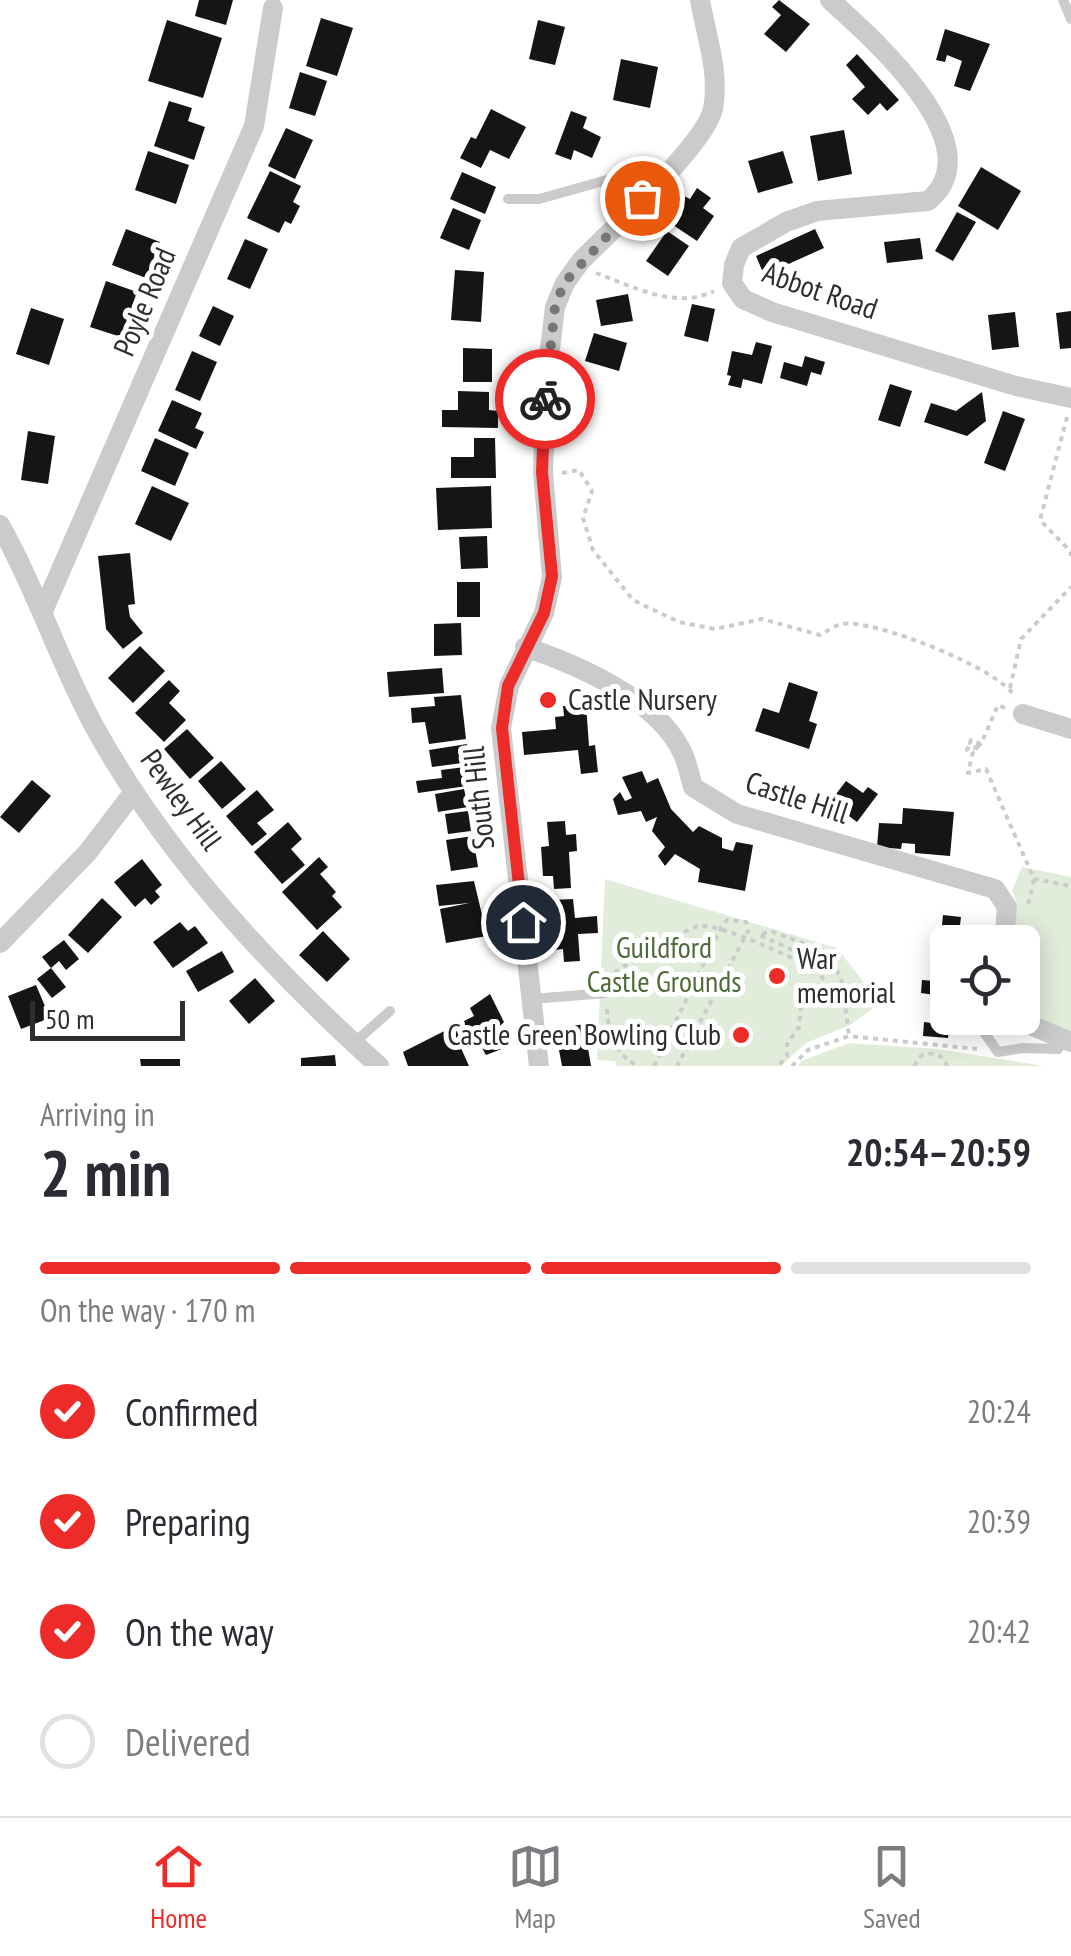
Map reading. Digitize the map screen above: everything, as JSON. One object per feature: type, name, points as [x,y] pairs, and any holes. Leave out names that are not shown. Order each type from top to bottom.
[{"type":"street","name":"Abbot Road","points":[[830,0],[883,47],[924,98],[937,120],[947,161],[946,181],[928,202],[817,212],[786,222],[742,248],[732,282],[743,298],[772,312],[1016,386],[1071,398]]},
{"type":"street","name":"South Hill","points":[[538,1066],[502,728],[508,686],[544,613],[552,576],[542,472],[546,383],[555,307],[564,283],[580,262],[693,144],[712,110],[712,55],[697,1]]},
{"type":"street","name":"Poyle Road","points":[[43,611],[254,126],[273,8]]},
{"type":"street","name":"Pewley Hill","points":[[0,525],[43,611],[70,680],[134,793],[259,948],[355,1052],[379,1066]]},
{"type":"street","name":"Castle Hill","points":[[525,646],[574,664],[651,712],[683,753],[693,787],[737,814],[995,889],[1007,907],[1005,925]]},
{"type":"street","points":[[1023,714],[1071,729]]},
{"type":"street","points":[[0,943],[88,852],[134,793]]},
{"type":"street","points":[[1040,1029],[1067,1040]]},
{"type":"lane","points":[[1063,0],[1071,20]]},
{"type":"lane","points":[[508,199],[539,198],[607,180],[638,202]]},
{"type":"lane","points":[[531,999],[606,993]]},
{"type":"lane","points":[[355,1052],[390,1011]]},
{"type":"lane","points":[[986,1035],[998,1052],[1058,1049],[1067,1040]]},
{"type":"path","points":[[580,262],[597,273],[679,301],[697,300],[732,282]]},
{"type":"path","points":[[1065,430],[1040,520],[1071,552],[1071,558]]},
{"type":"path","points":[[542,472],[578,470],[592,491],[583,518],[594,550],[633,600],[679,622],[715,630],[762,618],[820,634],[843,623],[897,635],[968,660],[1010,688],[1023,714]]},
{"type":"path","points":[[1010,688],[1020,639],[1071,587]]},
{"type":"path","points":[[1023,714],[998,705],[982,744],[970,740],[981,746],[980,750],[969,746],[967,750],[973,752],[968,773],[986,770],[1034,880],[1071,886]]},
{"type":"path","points":[[654,1066],[721,928],[727,920],[746,922],[748,931],[677,1066]]},
{"type":"path","points":[[638,1066],[627,1063],[608,1033],[606,993],[610,975],[696,925],[721,928],[798,961],[816,969],[824,980],[801,1006],[799,1027],[787,1044],[788,1056],[778,1066]]},
{"type":"path","points":[[820,962],[759,936],[771,932],[828,953],[842,982],[849,1036]]},
{"type":"path","points":[[798,961],[805,944]]},
{"type":"path","points":[[792,1066],[808,1050],[849,1036],[998,1052]]},
{"type":"path","points":[[914,1066],[921,1056],[932,1053],[943,1058],[947,1066]]},
{"type":"green space","points":[[1022,867],[1071,877],[1071,1034],[1040,1020],[1040,925],[1015,925],[1017,904],[1012,890]]},
{"type":"green space","name":"Guildford Castle Grounds","points":[[605,879],[837,948],[880,1003],[850,1025],[806,1043],[781,1066],[617,1066],[615,1061],[597,1060]]},
{"type":"green space","name":"Guildford Castle Grounds","points":[[849,1043],[938,1049],[1044,1066],[798,1066],[801,1061]]},
{"type":"building","points":[[199,0],[233,0],[226,25],[195,16]]},
{"type":"building","points":[[779,0],[810,24],[786,52],[764,34],[781,15],[772,7]]},
{"type":"building","points":[[321,18],[353,28],[337,76],[306,66]]},
{"type":"building","points":[[167,20],[222,38],[203,98],[148,81]]},
{"type":"building","points":[[538,20],[565,27],[555,65],[529,59]]},
{"type":"building","points":[[945,29],[990,44],[970,91],[954,86],[962,61],[947,55],[945,62],[936,60]]},
{"type":"building","points":[[857,54],[899,100],[887,111],[880,103],[868,115],[852,99],[865,87],[846,65]]},
{"type":"building","points":[[621,59],[658,67],[650,108],[613,100]]},
{"type":"building","points":[[300,72],[327,81],[315,116],[289,108]]},
{"type":"building","points":[[169,101],[192,108],[188,121],[205,127],[194,160],[154,146]]},
{"type":"building","points":[[491,109],[526,127],[509,159],[490,150],[481,168],[460,158],[471,137],[476,139]]},
{"type":"building","points":[[571,111],[587,117],[583,128],[601,137],[592,158],[574,150],[571,160],[555,154]]},
{"type":"building","points":[[286,128],[313,140],[295,179],[268,166]]},
{"type":"building","points":[[844,130],[852,174],[818,181],[810,136]]},
{"type":"building","points":[[148,151],[189,165],[176,204],[135,190]]},
{"type":"building","points":[[783,151],[793,183],[758,193],[748,161]]},
{"type":"building","points":[[981,167],[1021,191],[998,230],[958,206]]},
{"type":"building","points":[[270,171],[301,186],[293,202],[300,206],[291,224],[285,221],[279,233],[247,218]]},
{"type":"building","points":[[462,172],[496,187],[485,214],[450,199]]},
{"type":"building","points":[[697,188],[711,198],[703,208],[714,216],[697,241],[667,221],[684,196],[690,199]]},
{"type":"building","points":[[453,208],[481,220],[469,250],[440,238]]},
{"type":"building","points":[[957,212],[976,222],[953,261],[935,251]]},
{"type":"building","points":[[126,229],[160,242],[146,278],[112,265]]},
{"type":"building","points":[[815,229],[824,248],[764,275],[756,256]]},
{"type":"building","points":[[667,231],[689,246],[668,276],[646,261]]},
{"type":"building","points":[[920,238],[923,259],[887,263],[884,242]]},
{"type":"building","points":[[245,239],[268,249],[250,289],[227,279]]},
{"type":"building","points":[[455,270],[484,272],[481,322],[451,320]]},
{"type":"building","points":[[106,281],[137,292],[121,337],[90,327]]},
{"type":"building","points":[[628,294],[633,321],[601,326],[596,300]]},
{"type":"building","points":[[692,304],[715,309],[708,342],[684,336]]},
{"type":"building","points":[[213,306],[234,316],[220,346],[199,336]]},
{"type":"building","points":[[31,308],[64,319],[49,365],[16,354]]},
{"type":"building","points":[[1071,311],[1071,348],[1060,349],[1056,313]]},
{"type":"building","points":[[1015,312],[1019,347],[992,350],[988,315]]},
{"type":"building","points":[[594,333],[627,343],[619,371],[585,361]]},
{"type":"building","points":[[756,342],[772,346],[762,384],[743,379],[741,388],[728,385],[732,351],[752,355]]},
{"type":"building","points":[[463,348],[492,349],[492,382],[463,382]]},
{"type":"building","points":[[192,351],[217,362],[200,401],[175,390]]},
{"type":"building","points":[[805,356],[825,362],[821,375],[811,372],[807,386],[780,378],[784,362],[802,367]]},
{"type":"building","points":[[890,384],[912,391],[900,427],[878,420]]},
{"type":"building","points":[[458,391],[489,392],[489,410],[498,411],[498,428],[442,427],[442,410],[458,410]]},
{"type":"building","points":[[982,392],[986,421],[967,436],[924,422],[931,403],[956,411]]},
{"type":"building","points":[[172,400],[202,413],[195,428],[204,432],[196,449],[158,431]]},
{"type":"building","points":[[1003,411],[1025,419],[1005,471],[984,463]]},
{"type":"building","points":[[28,431],[55,436],[48,484],[21,480]]},
{"type":"building","points":[[155,438],[189,453],[175,486],[141,471]]},
{"type":"building","points":[[474,438],[495,438],[496,478],[451,478],[451,457],[474,457]]},
{"type":"building","points":[[152,486],[189,503],[171,541],[135,524]]},
{"type":"building","points":[[491,486],[492,528],[438,530],[436,488]]},
{"type":"building","points":[[487,536],[488,568],[461,569],[459,537]]},
{"type":"building","points":[[130,553],[135,604],[128,605],[130,617],[143,633],[123,649],[106,629],[98,556]]},
{"type":"building","points":[[457,582],[480,582],[480,617],[457,617]]},
{"type":"building","points":[[461,623],[462,655],[434,656],[434,624]]},
{"type":"building","points":[[140,646],[165,671],[133,703],[108,678]]},
{"type":"building","points":[[442,668],[444,693],[389,697],[387,672]]},
{"type":"building","points":[[169,680],[180,691],[169,703],[186,720],[164,742],[135,713]]},
{"type":"building","points":[[789,682],[818,692],[809,721],[817,724],[809,749],[755,731],[763,708],[779,713]]},
{"type":"building","points":[[461,695],[466,739],[429,744],[425,722],[412,723],[411,708],[435,706],[434,697]]},
{"type":"building","points":[[586,704],[589,746],[595,745],[598,772],[581,774],[578,750],[524,755],[522,732],[556,729],[555,717],[564,716],[563,706]]},
{"type":"building","points":[[187,729],[214,758],[190,779],[164,749]]},
{"type":"building","points":[[467,744],[470,762],[432,767],[429,750]]},
{"type":"building","points":[[221,761],[246,789],[222,809],[198,781]]},
{"type":"building","points":[[465,767],[467,786],[418,793],[416,781],[442,778],[441,770]]},
{"type":"building","points":[[642,771],[647,783],[658,778],[671,809],[693,832],[699,826],[722,838],[722,848],[733,851],[736,842],[753,845],[745,891],[698,882],[700,869],[675,854],[665,866],[658,856],[665,847],[652,831],[657,817],[646,822],[641,811],[618,815],[613,799],[620,792],[625,801],[632,798],[622,777]]},
{"type":"building","points":[[32,780],[51,796],[19,833],[0,817]]},
{"type":"building","points":[[846,781],[863,793],[868,787],[878,794],[857,822],[830,802]]},
{"type":"building","points":[[464,789],[468,807],[438,812],[435,794]]},
{"type":"building","points":[[257,790],[274,810],[257,823],[267,834],[252,846],[226,816]]},
{"type":"building","points":[[903,808],[954,812],[950,856],[915,853],[915,844],[902,843],[901,849],[877,847],[879,823],[902,824]]},
{"type":"building","points":[[468,811],[471,831],[448,834],[445,814]]},
{"type":"building","points":[[565,821],[566,835],[576,834],[577,851],[569,852],[571,888],[554,889],[553,876],[543,876],[541,847],[549,846],[547,822]]},
{"type":"building","points":[[288,822],[302,839],[291,849],[305,865],[282,884],[254,852]]},
{"type":"building","points":[[473,836],[478,867],[451,871],[446,840]]},
{"type":"building","points":[[319,857],[328,867],[320,874],[336,892],[332,896],[342,907],[317,930],[282,892]]},
{"type":"building","points":[[142,859],[162,885],[155,891],[160,897],[151,905],[145,898],[135,907],[114,882]]},
{"type":"building","points":[[474,881],[487,936],[446,943],[440,909],[469,903],[439,906],[436,885]]},
{"type":"building","points":[[102,898],[122,917],[88,953],[68,935]]},
{"type":"building","points":[[573,899],[575,918],[597,916],[598,933],[578,934],[580,961],[564,962],[563,949],[545,951],[543,917],[553,916],[552,900]]},
{"type":"building","points":[[943,915],[961,917],[960,925],[942,925]]},
{"type":"building","points":[[180,922],[188,931],[195,926],[208,943],[173,968],[153,942]]},
{"type":"building","points":[[323,931],[350,959],[327,982],[299,955]]},
{"type":"building","points":[[64,940],[79,959],[66,970],[59,961],[51,968],[42,957]]},
{"type":"building","points":[[222,951],[234,972],[198,992],[186,971]]},
{"type":"building","points":[[51,968],[66,987],[52,998],[37,979]]},
{"type":"building","points":[[255,978],[275,1001],[249,1024],[229,1001]]},
{"type":"building","points":[[922,980],[930,981],[930,994],[921,993]]},
{"type":"building","points":[[36,985],[50,1018],[21,1029],[8,996]]},
{"type":"building","points":[[490,994],[504,1022],[498,1028],[507,1047],[486,1055],[478,1041],[461,1048],[469,1066],[408,1066],[403,1052],[474,1016],[470,1008]]},
{"type":"building","points":[[924,1022],[930,1023],[930,1035],[948,1035],[948,1038],[923,1036]]},
{"type":"building","points":[[584,1024],[591,1066],[562,1066],[555,1029]]},
{"type":"building","points":[[335,1055],[336,1066],[301,1066],[301,1058]]},
{"type":"building","points":[[140,1059],[180,1059],[180,1066],[141,1066]]},
{"type":"way so far","points":[[545,399],[555,307],[564,283],[642,198]]},
{"type":"place","name":"Castle Nursery","points":[[548,700]]},
{"type":"place","name":"War memorial","points":[[777,976]]},
{"type":"place","name":"Castle Green Bowling Club","points":[[741,1035]]},
{"type":"route","points":[[523,922],[502,728],[508,686],[544,613],[552,576],[542,472],[545,399]]}]
